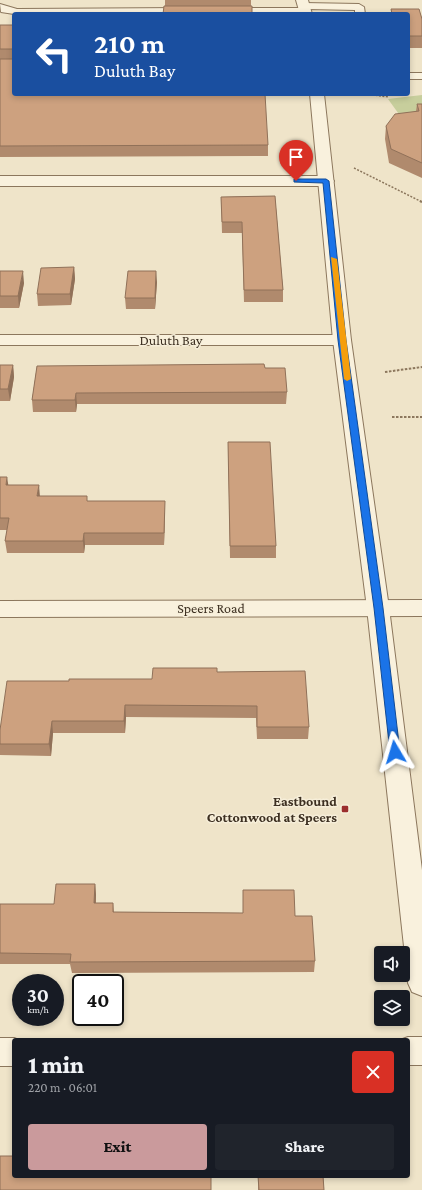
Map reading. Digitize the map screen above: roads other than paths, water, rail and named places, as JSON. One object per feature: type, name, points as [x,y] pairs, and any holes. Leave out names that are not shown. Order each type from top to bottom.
[{"type":"street","points":[[317,96],[342,340],[378,608],[422,983]]},
{"type":"street","points":[[0,181],[326,181]]},
{"type":"street","name":"Duluth Bay","points":[[0,340],[342,340]]},
{"type":"street","name":"Speers Road","points":[[0,609],[422,608]]},
{"type":"street","points":[[410,1051],[422,1051]]},
{"type":"street","points":[[0,1052],[12,1052]]},
{"type":"lane","points":[[0,7],[4,10],[17,12],[198,11]]},
{"type":"lane","points":[[221,11],[359,7],[360,12]]},
{"type":"lane","points":[[410,76],[422,76]]},
{"type":"place","name":"Eastbound Cottonwood at Speers","points":[[345,809]]}]
